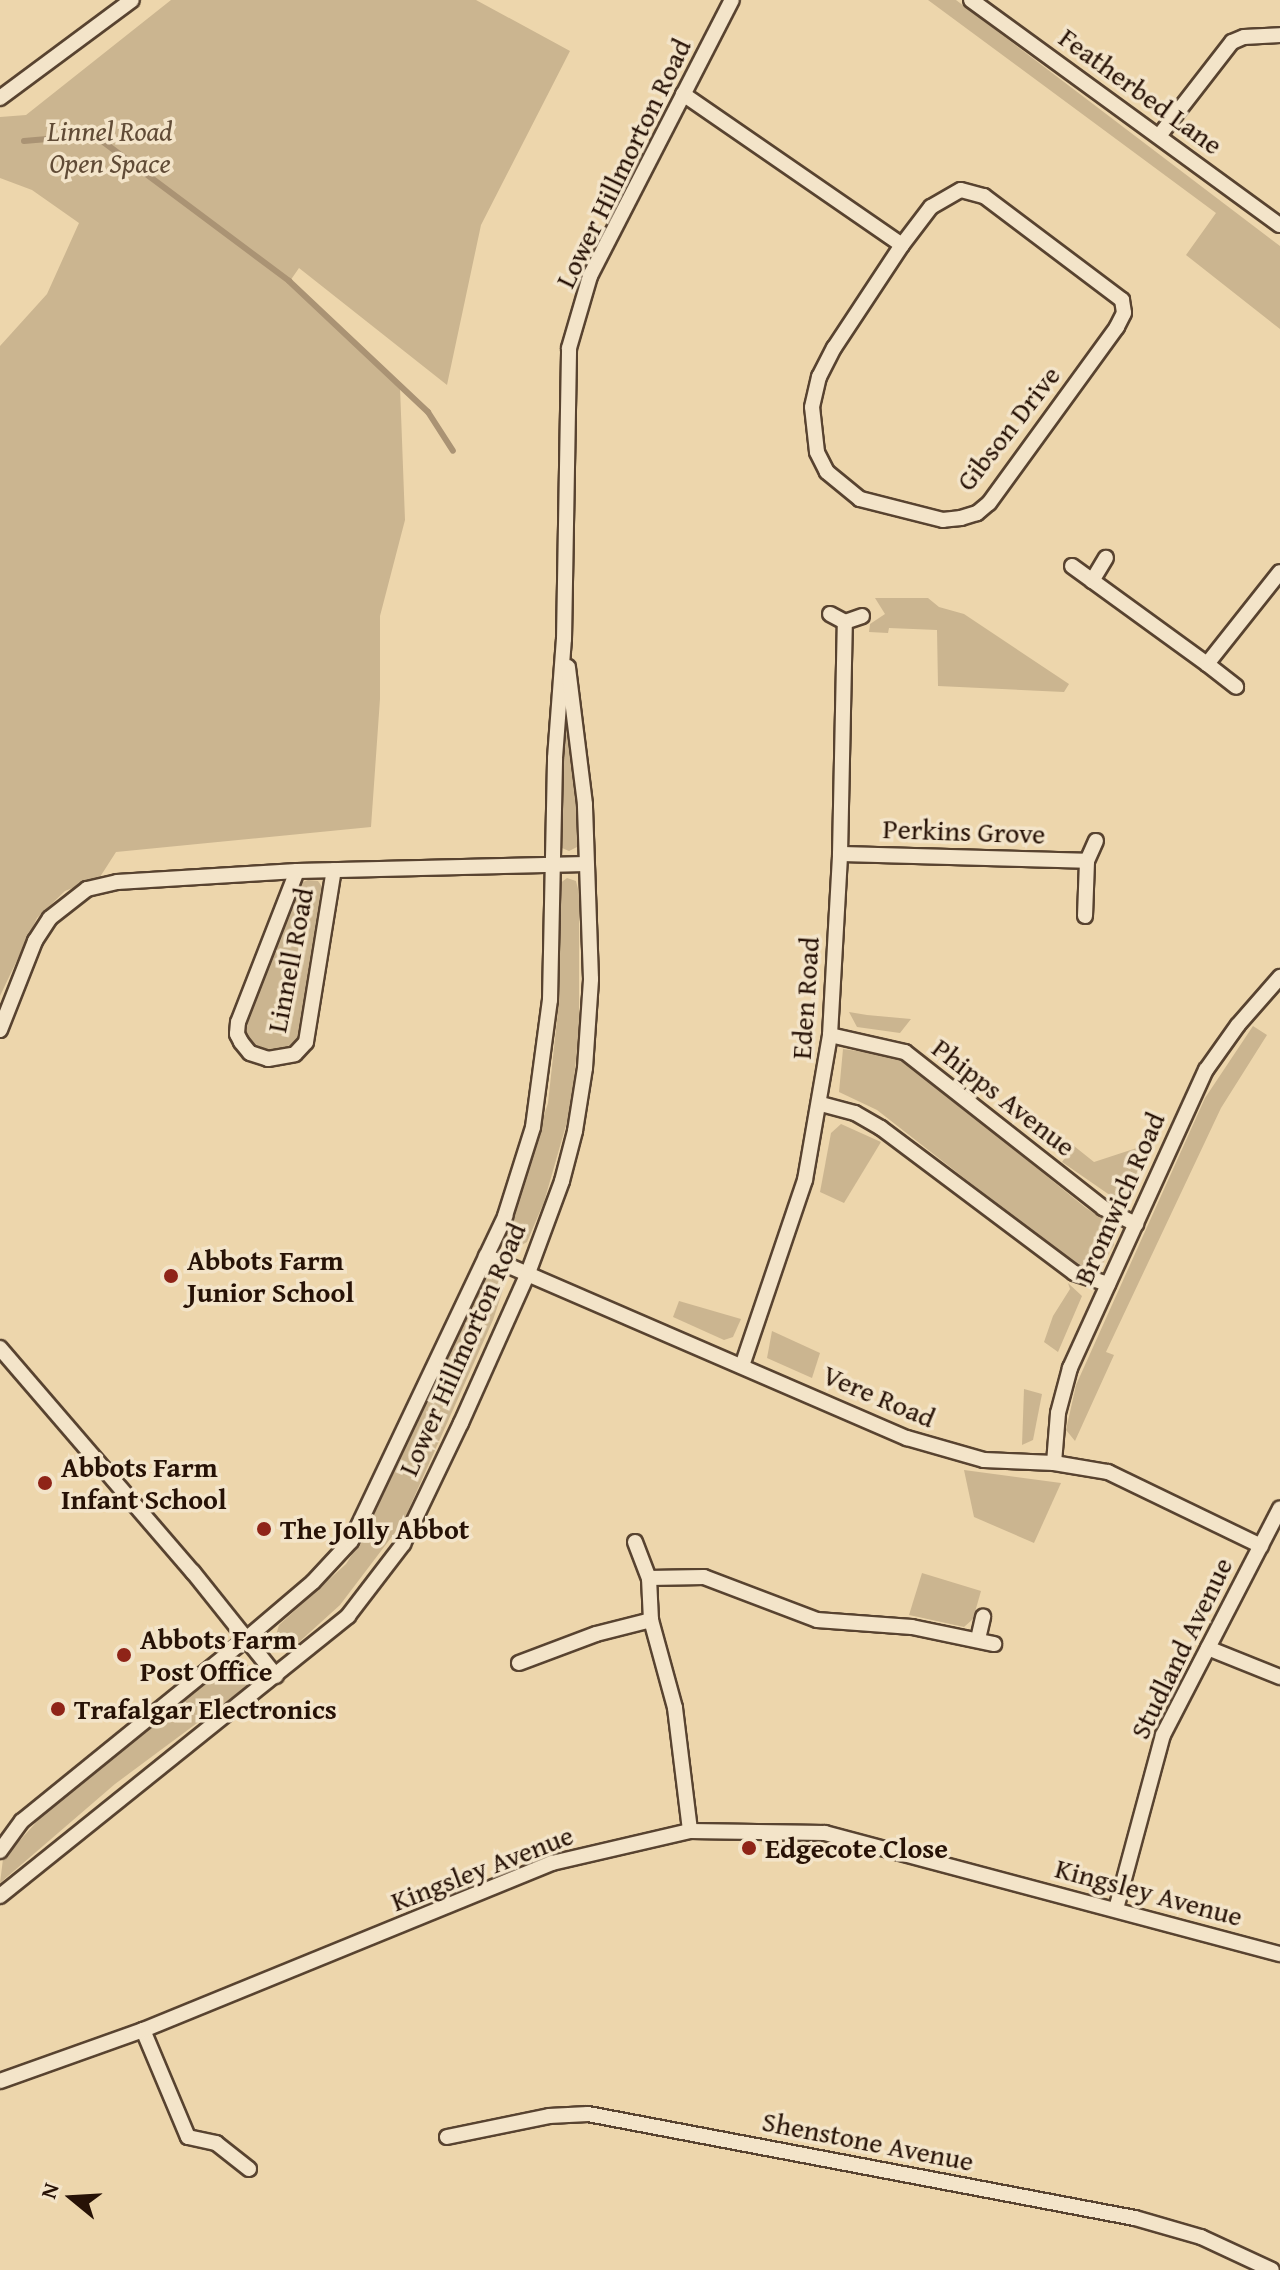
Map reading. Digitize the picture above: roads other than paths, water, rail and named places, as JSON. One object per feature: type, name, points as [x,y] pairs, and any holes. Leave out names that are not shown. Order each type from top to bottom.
[{"type":"street","points":[[0,98],[132,0]]},
{"type":"street","name":"Lower Hillmorton Road","points":[[0,1851],[22,1821],[313,1582],[351,1541],[505,1216],[533,1127],[550,1000],[555,758],[564,639],[569,348],[590,276],[732,0]]},
{"type":"street","name":"Featherbed Lane","points":[[971,0],[1280,225]]},
{"type":"street","points":[[1159,136],[1232,42],[1244,37],[1280,35]]},
{"type":"street","points":[[683,94],[902,245]]},
{"type":"street","name":"Gibson Drive","points":[[961,190],[984,196],[1122,300],[1124,313],[1117,327],[989,503],[977,513],[961,518],[943,520],[860,499],[827,472],[817,452],[812,407],[819,377],[834,348],[902,245],[931,207],[961,190]]},
{"type":"street","points":[[1092,581],[1106,558]]},
{"type":"street","points":[[1072,566],[1236,687]]},
{"type":"street","points":[[1207,664],[1280,572]]},
{"type":"street","points":[[830,614],[845,622],[862,616]]},
{"type":"street","name":"Eden Road","points":[[742,1366],[788,1239],[805,1180],[821,1104],[830,1035],[840,854],[845,622]]},
{"type":"street","name":"Lower Hillmorton Road","points":[[0,1896],[348,1616],[403,1544],[528,1273],[562,1181],[575,1131],[585,1068],[591,979],[579,743],[564,639]]},
{"type":"street","points":[[1085,916],[1087,861],[1096,841]]},
{"type":"street","name":"Perkins Grove","points":[[840,854],[1087,861]]},
{"type":"street","name":"Linnell Road","points":[[0,1030],[35,941],[50,918],[87,889],[117,882],[297,871],[586,864]]},
{"type":"street","name":"Linnell Road","points":[[297,871],[238,1022],[237,1034],[241,1042],[250,1053],[268,1059],[295,1054],[306,1042],[334,870]]},
{"type":"street","name":"Bromwich Road","points":[[1054,1463],[1058,1413],[1070,1368],[1206,1070],[1238,1025],[1280,977]]},
{"type":"street","name":"Phipps Avenue","points":[[830,1035],[905,1052],[1103,1208],[1136,1224]]},
{"type":"street","points":[[821,1104],[855,1113],[881,1128],[1074,1273],[1108,1284]]},
{"type":"street","name":"Vere Road","points":[[486,1256],[948,1453],[984,1460],[1054,1463],[1108,1472],[1261,1546]]},
{"type":"street","points":[[0,1348],[162,1536],[276,1676]]},
{"type":"street","name":"Studland Avenue","points":[[1116,1909],[1163,1735],[1280,1508]]},
{"type":"street","points":[[635,1542],[649,1578],[651,1620],[675,1708],[690,1831]]},
{"type":"street","points":[[649,1578],[704,1577],[817,1620],[912,1627],[994,1644]]},
{"type":"street","points":[[978,1639],[983,1617]]},
{"type":"street","points":[[519,1663],[596,1634],[651,1620]]},
{"type":"street","points":[[1208,1648],[1280,1677]]},
{"type":"street","name":"Kingsley Avenue","points":[[0,2081],[143,2030],[552,1863],[690,1831],[825,1833],[1280,1954]]},
{"type":"street","points":[[143,2030],[188,2137],[216,2143],[249,2169]]},
{"type":"street","name":"Shenstone Avenue","points":[[447,2137],[549,2116],[588,2114],[1135,2218],[1201,2237],[1272,2270]]},
{"type":"waterway","points":[[24,141],[94,135],[289,281],[428,412],[453,451]]},
{"type":"place","name":"Abbots Farm Junior School","points":[[171,1276]]},
{"type":"place","name":"Abbots Farm Infant School","points":[[45,1483]]},
{"type":"place","name":"The Jolly Abbot","points":[[264,1529]]},
{"type":"place","name":"Abbots Farm Post Office","points":[[124,1655]]},
{"type":"place","name":"Trafalgar Electronics","points":[[58,1709]]},
{"type":"place","name":"Edgecote Close","points":[[749,1848]]},
{"type":"park label","name":"Linnel Road Open Space","points":[[110,147]]}]
